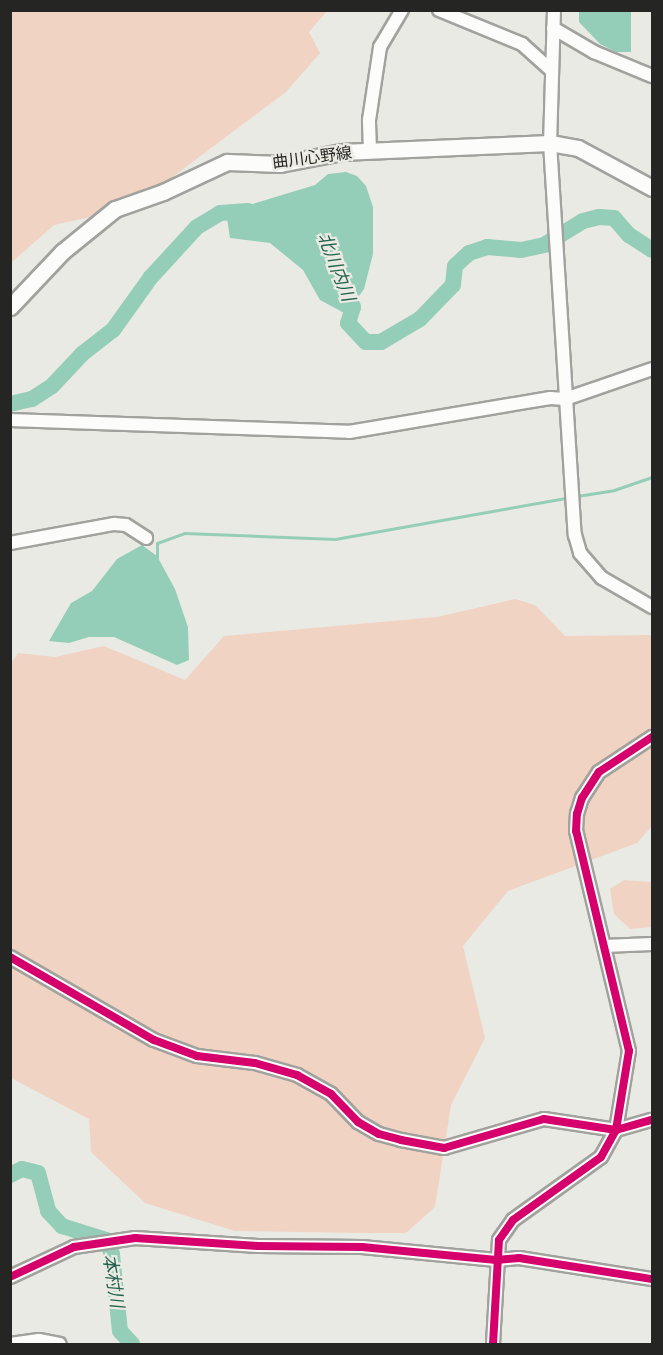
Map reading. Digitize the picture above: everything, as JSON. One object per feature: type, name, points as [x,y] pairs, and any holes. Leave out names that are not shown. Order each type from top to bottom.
[{"type":"main road","name":"曲川心野線","points":[[10,307],[62,252],[115,209],[163,192],[227,162],[280,165],[341,152],[462,144],[550,143],[578,148],[652,188]]},
{"type":"street","points":[[370,151],[369,120],[380,47],[402,10]]},
{"type":"street","points":[[439,10],[522,44],[551,70]]},
{"type":"street","points":[[554,10],[550,143],[575,535],[580,553],[602,578],[652,607]]},
{"type":"street","points":[[554,28],[594,52],[652,76]]},
{"type":"street","points":[[10,420],[350,432],[550,398],[565,399],[652,369]]},
{"type":"street","points":[[10,543],[114,524],[126,525],[146,538]]},
{"type":"street","points":[[493,1344],[496,1260],[499,1240],[513,1220],[594,1164],[607,1149],[616,1130],[630,1051],[576,831],[577,814],[582,798],[599,772],[652,737]]},
{"type":"street","points":[[604,946],[652,944]]},
{"type":"street","points":[[10,957],[154,1040],[196,1056],[255,1063],[297,1075],[331,1094],[358,1122],[380,1134],[444,1148],[544,1119],[616,1130],[652,1120]]},
{"type":"street","points":[[10,1277],[62,1252],[101,1240],[135,1238],[258,1246],[362,1247],[496,1260],[519,1258],[652,1280]]},
{"type":"street","points":[[10,1344],[39,1340],[60,1344]]},
{"type":"shaded area","points":[[11,11],[327,11],[309,32],[320,53],[286,92],[131,208],[54,225],[11,263]]},
{"type":"shaded area","points":[[515,599],[535,605],[565,636],[652,635],[652,826],[637,843],[508,891],[463,946],[485,1038],[451,1105],[435,1207],[406,1233],[359,1233],[235,1231],[145,1203],[91,1152],[89,1119],[11,1078],[10,665],[18,653],[55,657],[104,646],[185,680],[224,636],[437,617]]},
{"type":"shaded area","points":[[624,880],[652,882],[652,927],[630,929],[614,914],[610,889]]},
{"type":"water","points":[[579,11],[631,11],[631,52],[616,52],[600,44],[579,22]]},
{"type":"water","points":[[346,172],[357,176],[366,186],[373,207],[373,254],[364,289],[346,314],[320,300],[303,270],[270,243],[230,238],[226,212],[315,185],[328,174]]},
{"type":"water","points":[[142,545],[157,556],[175,589],[188,627],[189,660],[177,665],[114,637],[89,637],[69,643],[49,641],[71,603],[92,591],[117,559]]},
{"type":"waterway","name":"北川内川","points":[[10,404],[32,399],[52,386],[82,354],[113,330],[151,277],[197,227],[220,213],[248,211]]},
{"type":"waterway","name":"北川内川","points":[[344,286],[353,307],[348,323],[366,342],[381,342],[420,319],[453,285],[455,266],[469,253],[487,247],[521,250],[544,245],[583,221],[599,217],[614,218],[629,235],[652,250]]},
{"type":"waterway","points":[[577,496],[614,490],[652,477]]},
{"type":"waterway","points":[[157,558],[157,543],[184,533],[335,539],[571,497]]},
{"type":"waterway","name":"本村川","points":[[10,1175],[22,1169],[38,1173],[48,1211],[62,1226],[106,1240],[112,1254],[120,1331],[132,1344]]},
{"type":"cycle path","points":[[493,1344],[499,1240],[513,1220],[601,1157],[616,1130],[629,1051],[576,831],[577,814],[582,798],[599,772],[652,737]]},
{"type":"cycle path","points":[[10,957],[154,1040],[197,1056],[255,1063],[297,1075],[331,1094],[358,1122],[379,1134],[401,1140],[444,1148],[544,1119],[616,1130],[652,1120]]},
{"type":"cycle path","points":[[10,1277],[74,1247],[135,1238],[258,1246],[362,1247],[496,1260],[519,1258],[652,1279]]}]
